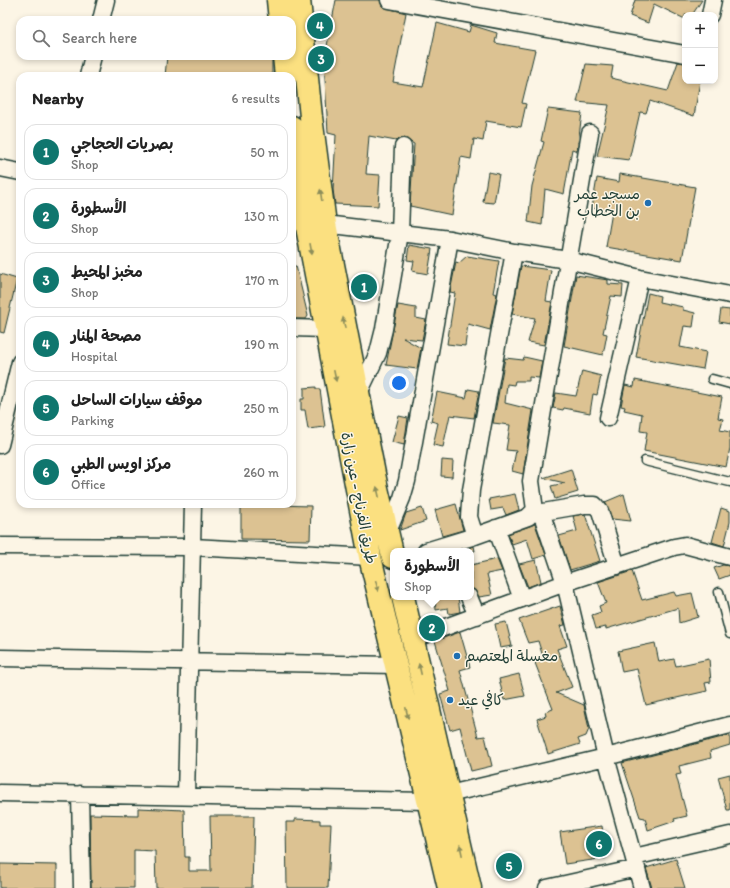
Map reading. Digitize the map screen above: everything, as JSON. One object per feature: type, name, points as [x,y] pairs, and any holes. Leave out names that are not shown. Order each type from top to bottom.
[{"type":"main road","points":[[278,0],[280,16]]},
{"type":"main road","name":"طريق الفرناج - عين زارة","points":[[299,0],[311,117],[308,223],[358,394],[391,548]]},
{"type":"main road","points":[[284,60],[286,72]]},
{"type":"main road","name":"طريق الفرناج - عين زارة","points":[[296,151],[325,328],[350,445],[370,557],[449,888]]},
{"type":"main road","points":[[404,600],[470,888]]},
{"type":"street","points":[[102,16],[106,0]]},
{"type":"street","points":[[389,0],[682,53]]},
{"type":"street","points":[[711,12],[713,0]]},
{"type":"street","points":[[89,72],[92,60]]},
{"type":"street","points":[[590,133],[531,481],[535,500],[535,510],[565,583],[606,757],[642,888]]},
{"type":"street","points":[[358,394],[378,353],[384,329],[400,233],[403,147]]},
{"type":"street","points":[[0,168],[16,171]]},
{"type":"street","points":[[308,223],[450,239],[514,252],[568,260],[640,278],[730,295]]},
{"type":"street","points":[[387,534],[402,498],[407,481],[450,239]]},
{"type":"street","points":[[475,536],[469,516],[471,490],[514,252]]},
{"type":"street","points":[[608,418],[640,278]]},
{"type":"street","points":[[296,328],[325,328]]},
{"type":"street","points":[[0,445],[16,379]]},
{"type":"street","points":[[450,547],[537,513],[584,505],[595,505],[600,511],[617,566]]},
{"type":"street","points":[[186,796],[193,508]]},
{"type":"street","points":[[496,528],[522,599]]},
{"type":"street","points":[[413,639],[565,583],[669,548],[685,545],[730,557]]},
{"type":"street","points":[[0,546],[193,547],[370,557]]},
{"type":"street","points":[[470,600],[477,616]]},
{"type":"street","points":[[0,658],[396,665]]},
{"type":"street","points":[[449,794],[606,757],[730,725]]},
{"type":"street","points":[[0,793],[428,801]]},
{"type":"street","points":[[80,794],[82,888]]},
{"type":"street","points":[[547,888],[730,835]]},
{"type":"lane","points":[[712,380],[730,384]]},
{"type":"lane","points":[[645,461],[730,482]]},
{"type":"lane","points":[[719,592],[730,634]]},
{"type":"building","points":[[336,0],[380,0],[383,7],[406,13],[393,82],[423,87],[437,23],[469,32],[471,25],[497,33],[495,43],[535,50],[522,103],[526,104],[521,127],[486,121],[483,141],[474,139],[471,159],[461,157],[452,215],[410,206],[414,144],[404,138],[396,141],[369,136],[366,174],[380,175],[378,206],[335,204],[333,190],[336,135],[328,133],[324,61]]},
{"type":"building","points":[[635,0],[702,0],[694,12],[682,12],[682,18],[654,4],[648,23],[630,16]]},
{"type":"building","points":[[167,60],[272,60],[272,72],[165,72]]},
{"type":"building","points":[[678,62],[682,63],[682,84],[699,84],[694,116],[650,101],[646,113],[640,112],[629,160],[597,156],[609,105],[577,102],[586,64],[613,66],[611,78],[668,91]]},
{"type":"building","points":[[548,109],[582,113],[577,151],[572,149],[564,194],[545,189],[542,225],[528,222],[532,186],[544,142],[541,141]]},
{"type":"building","points":[[488,172],[499,174],[494,203],[483,202]]},
{"type":"building","points":[[620,174],[695,187],[682,260],[606,247],[612,212],[592,208],[597,178],[619,182]]},
{"type":"building","points":[[409,245],[432,249],[428,274],[412,271],[414,261],[407,260]]},
{"type":"building","points":[[467,256],[499,261],[493,293],[497,294],[490,330],[468,324],[465,346],[447,344],[455,293],[450,292],[456,262],[459,263]]},
{"type":"building","points":[[296,266],[308,316],[306,319],[296,319]]},
{"type":"building","points":[[521,266],[551,270],[546,301],[552,302],[544,345],[528,342],[535,318],[512,314]]},
{"type":"building","points":[[0,274],[16,279],[16,283],[4,333],[0,332]]},
{"type":"building","points":[[576,275],[608,280],[608,284],[623,285],[622,297],[611,296],[603,333],[607,334],[603,355],[564,346]]},
{"type":"building","points":[[648,293],[660,296],[659,302],[683,307],[683,310],[695,313],[693,327],[684,326],[680,347],[706,352],[703,369],[636,357]]},
{"type":"building","points":[[398,305],[416,308],[416,318],[426,320],[422,340],[403,338],[421,348],[417,369],[386,365]]},
{"type":"building","points":[[721,309],[730,310],[730,324],[719,322]]},
{"type":"building","points":[[524,357],[542,361],[539,378],[529,377],[529,381],[515,381],[514,385],[507,384],[505,403],[533,410],[523,474],[512,471],[516,451],[506,450],[510,425],[493,423],[505,358],[523,360]]},
{"type":"building","points":[[582,371],[601,376],[597,395],[593,394],[590,413],[564,408],[563,410],[553,408],[556,393],[576,396]]},
{"type":"building","points":[[635,380],[722,397],[718,418],[723,419],[720,430],[730,432],[730,448],[726,467],[644,451],[647,432],[640,431],[642,414],[624,410],[625,407],[621,406],[625,385],[634,387]]},
{"type":"building","points":[[316,387],[316,389],[320,389],[325,427],[308,429],[305,410],[301,410],[301,399],[304,399],[304,388]]},
{"type":"building","points":[[468,389],[479,391],[474,418],[450,415],[443,447],[433,445],[438,423],[431,421],[437,392],[466,398]]},
{"type":"building","points":[[399,416],[408,418],[404,445],[392,442]]},
{"type":"building","points":[[442,460],[453,461],[452,477],[441,476]]},
{"type":"building","points":[[571,469],[578,492],[555,499],[551,486],[565,483],[543,478]]},
{"type":"building","points":[[515,494],[519,510],[506,515],[503,508],[491,510],[489,499]]},
{"type":"building","points":[[624,494],[631,521],[612,519],[605,502]]},
{"type":"building","points":[[456,504],[463,530],[442,536],[435,510]]},
{"type":"building","points":[[296,506],[311,506],[310,540],[241,539],[241,508],[296,508]]},
{"type":"building","points":[[422,508],[426,521],[400,530],[406,513]]},
{"type":"building","points":[[721,508],[730,511],[730,522],[724,546],[712,542]]},
{"type":"building","points":[[585,514],[600,561],[570,570],[559,536],[577,531],[573,516]]},
{"type":"building","points":[[535,524],[546,555],[533,559],[527,539],[512,544],[508,534]]},
{"type":"building","points":[[497,559],[502,571],[487,574],[492,595],[479,597],[474,590],[474,564]]},
{"type":"building","points":[[536,560],[541,582],[528,587],[519,564]]},
{"type":"building","points":[[723,565],[730,566],[730,575],[719,579],[714,568]]},
{"type":"building","points":[[632,571],[642,600],[674,592],[676,596],[692,593],[698,617],[679,623],[678,608],[606,629],[606,627],[596,629],[592,615],[601,612],[599,606],[606,603],[598,582]]},
{"type":"building","points":[[435,600],[458,600],[460,612],[449,614],[448,608],[436,610]]},
{"type":"building","points":[[560,606],[565,625],[560,626],[567,646],[557,649],[572,687],[556,693],[584,705],[589,729],[586,736],[578,739],[580,744],[548,754],[537,719],[546,716],[545,712],[553,709],[535,663],[544,660],[538,641],[528,643],[519,620]]},
{"type":"building","points":[[506,622],[512,646],[500,648],[495,624]]},
{"type":"building","points":[[460,632],[470,667],[460,670],[478,737],[485,736],[492,766],[471,771],[460,727],[450,730],[440,694],[450,691],[435,641]]},
{"type":"building","points":[[655,643],[659,662],[674,659],[676,666],[709,659],[711,682],[705,683],[707,691],[646,705],[637,669],[622,672],[618,651]]},
{"type":"building","points":[[519,674],[525,696],[504,700],[499,679]]},
{"type":"building","points":[[730,735],[730,745],[710,751],[711,758],[679,766],[681,774],[676,775],[687,816],[674,819],[675,821],[648,830],[645,818],[640,817],[622,763]]},
{"type":"building","points":[[730,774],[730,810],[727,810],[718,777]]},
{"type":"building","points":[[138,808],[184,810],[185,857],[189,857],[189,871],[211,871],[210,816],[254,816],[252,888],[156,888],[155,851],[134,850],[134,888],[91,888],[90,814],[138,815]]},
{"type":"building","points":[[295,819],[320,820],[320,824],[331,824],[328,888],[287,888],[286,822],[295,822]]},
{"type":"building","points":[[602,826],[606,858],[565,864],[560,832]]},
{"type":"building","points":[[676,859],[685,888],[652,888],[646,868]]},
{"type":"building","points":[[0,864],[57,865],[57,888],[0,888]]},
{"type":"place","name":"مصحة المنار","points":[[320,26]]},
{"type":"place","name":"مخبز المحيط","points":[[321,59]]},
{"type":"place","name":"مسجد عمر بن الخطاب","points":[[648,203]]},
{"type":"place","name":"بصريات الحجاجي","points":[[364,287]]},
{"type":"place","name":"الأسطورة","points":[[432,628]]},
{"type":"place","name":"مغسلة المعتصم","points":[[457,656]]},
{"type":"place","name":"كافي عيد","points":[[450,700]]},
{"type":"place","name":"مركز اويس الطبي","points":[[599,844]]},
{"type":"place","name":"موقف سيارات الساحل","points":[[509,866]]}]
